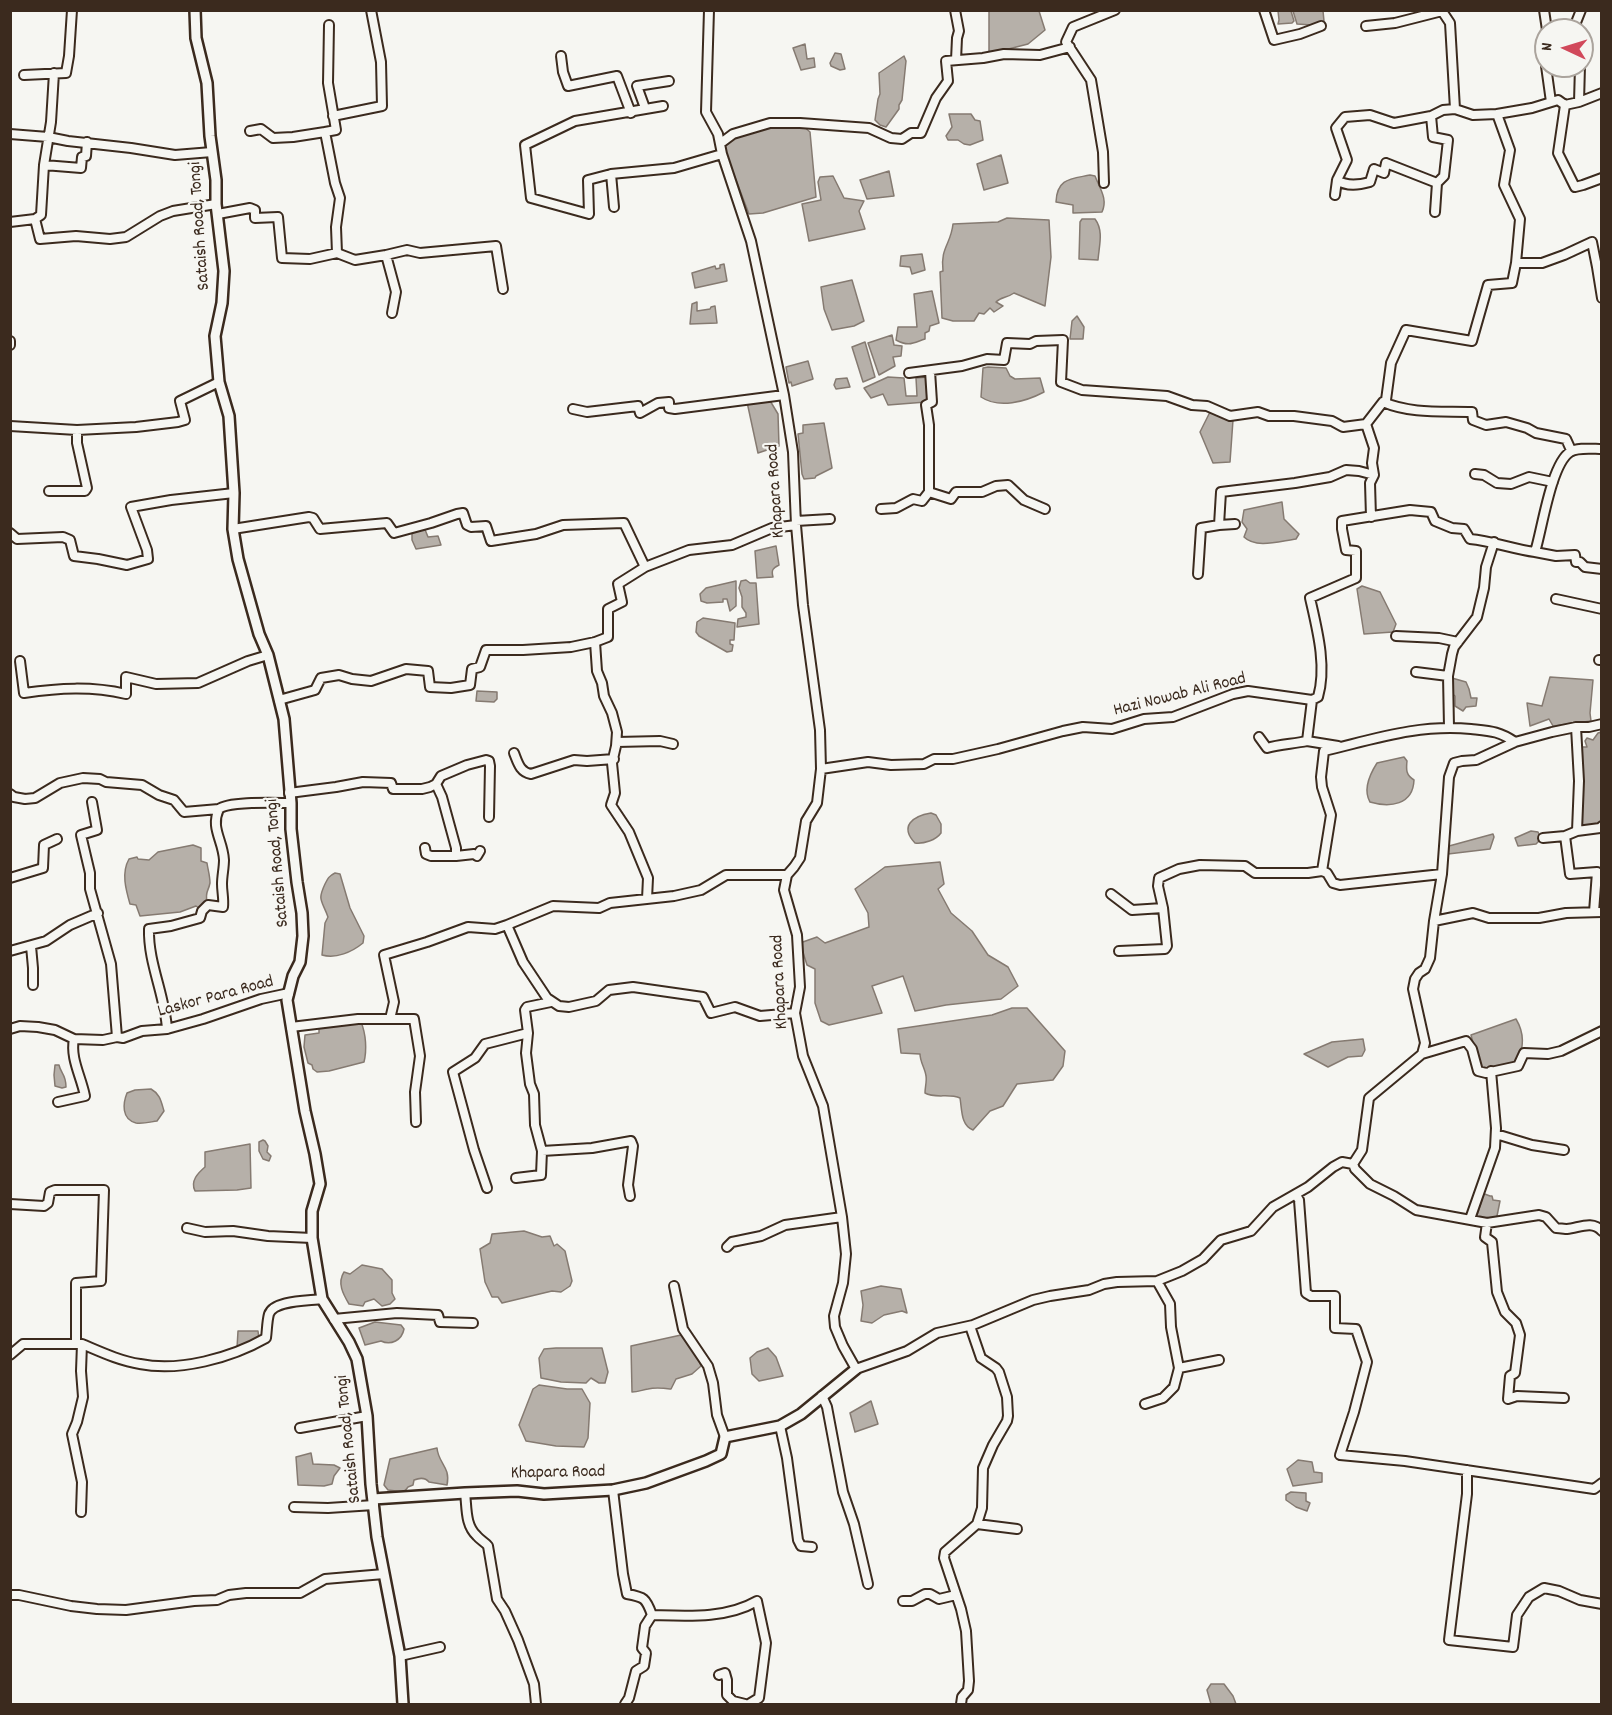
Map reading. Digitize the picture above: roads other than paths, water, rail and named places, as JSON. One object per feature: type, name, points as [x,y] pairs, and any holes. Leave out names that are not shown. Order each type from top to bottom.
[{"type":"street","points":[[24,75],[66,72],[72,10]]},
{"type":"street","name":"Sataish Road, Tongi","points":[[195,10],[196,38],[207,83],[224,284],[215,336],[219,382],[228,416],[234,493],[233,529],[238,559],[259,634],[268,655],[284,719],[291,829],[303,936],[300,962],[293,976],[287,1000],[320,1185],[312,1211],[312,1238],[322,1299],[357,1359],[367,1416],[373,1502],[400,1656],[404,1704]]},
{"type":"street","points":[[333,116],[382,106],[381,62],[371,10]]},
{"type":"street","name":"Khapara Road","points":[[709,10],[706,112],[718,134],[722,154],[752,241],[784,395],[793,452],[803,605],[820,730],[821,769],[817,803],[806,821],[800,858],[787,875],[784,890],[797,935],[800,987],[795,1014],[803,1056],[823,1106],[842,1217],[846,1254],[843,1282],[834,1317],[835,1327],[856,1369]]},
{"type":"street","points":[[955,10],[959,31],[956,60]]},
{"type":"street","points":[[1104,183],[1103,152],[1091,80],[1066,42],[1073,27],[1115,10]]},
{"type":"street","points":[[1264,10],[1274,39],[1300,34],[1321,26]]},
{"type":"street","points":[[1366,26],[1395,23],[1443,11],[1450,23],[1455,109]]},
{"type":"street","points":[[250,131],[261,129],[273,138],[336,130],[328,83],[329,25]]},
{"type":"street","points":[[721,143],[733,134],[770,123],[869,128],[891,138],[902,139],[911,134],[921,133],[936,98],[948,81],[946,61],[1004,54],[1040,55],[1070,47]]},
{"type":"street","points":[[561,57],[568,86],[617,76],[631,113]]},
{"type":"street","points":[[10,222],[35,219],[41,215],[54,73]]},
{"type":"street","points":[[1548,78],[1551,102]]},
{"type":"street","points":[[1579,102],[1580,78]]},
{"type":"street","points":[[645,108],[637,86],[669,81]]},
{"type":"street","points":[[1335,195],[1337,180],[1347,160],[1336,128],[1345,117],[1370,115],[1394,123],[1431,116],[1443,110],[1455,109],[1473,115],[1497,114],[1532,108],[1558,100],[1565,105],[1602,93]]},
{"type":"street","points":[[1565,105],[1558,153],[1575,187],[1602,178]]},
{"type":"street","points":[[663,106],[575,121],[525,145],[531,198],[589,214],[588,180],[611,174],[674,168],[722,154]]},
{"type":"street","points":[[909,374],[962,366],[987,359],[1004,360],[1007,343],[1030,344],[1036,341],[1063,340],[1061,382],[1082,390],[1167,396],[1192,405],[1207,406],[1230,416],[1258,412],[1269,416],[1294,416],[1332,422],[1343,427],[1366,424],[1386,400],[1391,363],[1406,330],[1473,341],[1488,285],[1512,283],[1520,219],[1504,185],[1510,150],[1497,114]]},
{"type":"street","points":[[1431,116],[1433,137],[1448,140],[1444,176],[1437,183],[1435,212]]},
{"type":"street","points":[[325,132],[339,198],[336,227],[338,253]]},
{"type":"street","points":[[10,134],[48,137],[175,155],[212,152]]},
{"type":"street","points":[[44,165],[81,168],[82,157],[86,156],[87,142]]},
{"type":"street","points":[[1337,180],[1343,184],[1360,185],[1370,182],[1374,169],[1384,173],[1386,163],[1437,183]]},
{"type":"street","points":[[611,174],[614,207]]},
{"type":"street","points":[[35,219],[40,238],[76,236],[110,239],[126,237],[160,216],[173,212],[250,208],[255,210],[255,218],[278,217],[282,258],[310,260],[338,253],[356,260],[407,250],[420,253],[496,246],[503,289]]},
{"type":"street","points":[[1516,263],[1542,263],[1592,242],[1599,266],[1602,298]]},
{"type":"street","points":[[386,255],[396,292],[392,313]]},
{"type":"street","points":[[881,509],[896,508],[913,499],[922,501],[929,492],[929,425],[926,405],[932,402],[930,371]]},
{"type":"street","points":[[10,426],[77,430],[135,427],[185,420],[180,402],[219,382]]},
{"type":"street","points":[[573,409],[587,412],[638,406],[640,413],[658,403],[669,402],[669,408],[675,409],[784,395]]},
{"type":"street","points":[[1383,402],[1396,408],[1424,412],[1472,412],[1473,420],[1486,425],[1506,422],[1536,433],[1566,439],[1571,450]]},
{"type":"street","points":[[1366,424],[1374,448],[1372,463],[1374,475],[1370,483],[1371,517]]},
{"type":"street","points":[[49,491],[85,491],[87,488],[77,443],[77,430]]},
{"type":"street","points":[[1535,552],[1553,482],[1562,458],[1571,450],[1602,449]]},
{"type":"street","points":[[1219,525],[1221,492],[1295,483],[1330,477],[1346,471],[1359,471],[1374,475]]},
{"type":"street","points":[[1475,474],[1484,475],[1497,483],[1511,484],[1529,477],[1553,482]]},
{"type":"street","points":[[929,492],[951,499],[956,492],[982,492],[996,486],[1008,485],[1023,500],[1045,509]]},
{"type":"street","points":[[10,532],[17,539],[63,537],[70,540],[74,556],[98,558],[127,565],[148,560],[147,550],[131,507],[234,493]]},
{"type":"street","points":[[1307,741],[1312,700],[1318,697],[1322,684],[1310,598],[1356,578],[1356,551],[1346,550],[1342,521],[1410,510],[1431,512],[1435,521],[1464,530],[1470,539],[1556,556],[1575,555],[1576,562],[1581,562],[1585,567],[1602,569]]},
{"type":"street","points":[[233,529],[313,518],[320,529],[387,523],[394,533],[463,513],[467,525],[486,526],[491,541],[536,534],[563,525],[624,523],[645,567]]},
{"type":"street","points":[[279,700],[315,690],[321,678],[339,675],[371,681],[406,669],[428,671],[430,687],[470,686],[472,669],[480,667],[486,650],[571,647],[608,637],[608,609],[622,602],[618,584],[645,567],[689,550],[732,545],[772,528],[830,519]]},
{"type":"street","points":[[1198,574],[1201,528],[1235,524]]},
{"type":"street","points":[[1449,727],[1448,676],[1452,654],[1477,617],[1486,567],[1494,543]]},
{"type":"street","points":[[1556,599],[1602,609]]},
{"type":"street","points":[[1396,636],[1439,638],[1458,642]]},
{"type":"street","points":[[596,642],[597,670],[616,732],[612,763],[615,793],[611,805],[629,832],[648,878],[647,899]]},
{"type":"street","points":[[20,661],[24,693],[79,687],[105,689],[126,694],[126,677],[156,684],[198,683],[248,661],[268,655]]},
{"type":"street","points":[[1416,672],[1448,676]]},
{"type":"street","name":"Hazi Nowab Ali Road","points":[[821,769],[868,762],[891,765],[924,764],[934,759],[953,759],[1063,731],[1083,728],[1112,729],[1144,719],[1173,717],[1233,694],[1248,691],[1312,700]]},
{"type":"street","points":[[1422,1054],[1425,1043],[1413,988],[1415,979],[1425,969],[1430,958],[1442,874],[1449,777],[1454,763],[1476,760],[1515,742],[1552,732],[1602,724]]},
{"type":"street","points":[[1322,871],[1331,815],[1322,787],[1324,751],[1401,732],[1449,727],[1501,733],[1515,742]]},
{"type":"street","points":[[1576,727],[1579,781],[1577,831]]},
{"type":"street","points":[[1259,736],[1267,748],[1307,741],[1342,747]]},
{"type":"street","points":[[616,746],[617,742],[660,741],[673,744]]},
{"type":"street","points":[[514,753],[521,769],[531,774],[574,759],[587,761],[614,759]]},
{"type":"street","points":[[289,793],[363,782],[391,783],[393,789],[422,789],[436,784],[441,776],[467,765],[489,761],[489,817]]},
{"type":"street","points":[[10,794],[25,799],[35,798],[60,783],[83,778],[142,785],[159,795],[174,800],[184,812],[219,809],[223,806],[242,804],[291,803]]},
{"type":"street","points":[[436,784],[442,797],[456,848],[456,856]]},
{"type":"street","points":[[92,802],[97,830],[81,836],[90,873],[90,888],[111,964],[117,1037]]},
{"type":"street","points":[[167,1029],[164,1006],[150,950],[149,929],[200,918],[202,911],[208,905],[223,907],[224,860],[215,824],[215,817],[219,809]]},
{"type":"street","points":[[1543,838],[1565,836],[1602,826]]},
{"type":"street","points":[[1434,921],[1473,913],[1489,918],[1539,918],[1598,912],[1597,872],[1570,874],[1565,836]]},
{"type":"street","points":[[10,878],[43,868],[44,845],[57,839]]},
{"type":"street","points":[[425,848],[426,854],[431,856],[474,854],[477,856],[480,851]]},
{"type":"street","points":[[1119,951],[1165,949],[1167,945],[1158,886],[1159,878],[1179,869],[1200,865],[1245,866],[1255,873],[1322,871],[1327,873],[1333,883],[1340,885],[1442,874]]},
{"type":"street","points":[[390,1019],[393,1002],[384,955],[468,927],[495,929],[553,906],[599,908],[610,903],[674,896],[701,890],[726,875],[787,875]]},
{"type":"street","points":[[1111,894],[1132,910],[1162,909]]},
{"type":"street","points":[[10,951],[46,940],[70,925],[98,913]]},
{"type":"street","points":[[507,925],[523,962],[551,1002],[559,1006],[569,1007],[596,1001],[609,990],[633,987],[703,997],[711,1013],[735,1007],[759,1016],[795,1014]]},
{"type":"street","points":[[31,946],[33,986]]},
{"type":"street","name":"Laskor Para Road","points":[[10,1029],[20,1026],[38,1027],[55,1030],[74,1039],[123,1038],[142,1031],[167,1029],[261,999],[289,993]]},
{"type":"street","points":[[516,1178],[541,1175],[542,1151],[535,1125],[534,1094],[530,1084],[526,1053],[528,1033],[525,1010],[527,1007],[551,1002]]},
{"type":"street","points":[[291,1027],[358,1019],[414,1019],[420,1056],[415,1092],[416,1122]]},
{"type":"street","points":[[1353,1164],[1362,1150],[1369,1098],[1422,1054],[1466,1041],[1472,1049],[1478,1071],[1486,1073],[1518,1065],[1524,1053],[1548,1054],[1561,1051],[1602,1031]]},
{"type":"street","points":[[487,1188],[453,1072],[475,1058],[485,1044],[528,1033]]},
{"type":"street","points":[[58,1102],[85,1096],[72,1048],[74,1039]]},
{"type":"street","points":[[1470,1220],[1496,1148],[1491,1071]]},
{"type":"street","points":[[1496,1134],[1532,1145],[1564,1150]]},
{"type":"street","points":[[542,1151],[592,1148],[631,1141],[633,1146],[628,1185],[630,1196]]},
{"type":"street","points":[[674,1286],[683,1329],[708,1366],[713,1383],[717,1415],[725,1437],[780,1426],[801,1414],[856,1369],[900,1354],[937,1333],[989,1320],[1033,1300],[1089,1290],[1117,1282],[1157,1281],[1182,1271],[1203,1259],[1221,1240],[1251,1231],[1274,1207],[1296,1195],[1342,1162],[1353,1164]]},
{"type":"street","points":[[1353,1164],[1370,1184],[1416,1210],[1487,1222],[1539,1215],[1546,1217],[1556,1228],[1566,1229],[1590,1225],[1597,1226],[1602,1231]]},
{"type":"street","points":[[10,1204],[44,1206],[48,1203],[50,1192],[55,1190],[104,1190],[101,1281],[76,1283],[83,1397],[72,1434],[82,1482],[81,1512]]},
{"type":"street","points":[[1296,1195],[1299,1200],[1306,1293],[1311,1296],[1335,1296],[1335,1328],[1356,1329],[1367,1362],[1340,1455],[1406,1461],[1594,1490],[1602,1483]]},
{"type":"street","points":[[727,1247],[732,1242],[761,1236],[785,1225],[842,1217]]},
{"type":"street","points":[[1487,1222],[1485,1237],[1492,1242],[1497,1292],[1505,1312],[1516,1323],[1520,1335],[1515,1373],[1510,1376],[1508,1400],[1517,1396],[1564,1398]]},
{"type":"street","points":[[187,1228],[205,1232],[233,1231],[268,1236],[312,1238]]},
{"type":"street","points":[[1145,1404],[1163,1398],[1174,1387],[1179,1368],[1171,1327],[1170,1304],[1157,1281]]},
{"type":"street","points":[[10,1355],[23,1344],[79,1344],[139,1364],[158,1366],[196,1363],[255,1344],[266,1338],[269,1314],[280,1304],[322,1299]]},
{"type":"street","points":[[334,1320],[397,1312],[438,1315],[440,1322],[473,1323]]},
{"type":"street","points":[[961,1704],[962,1698],[969,1690],[966,1631],[944,1558],[945,1552],[977,1524],[982,1508],[983,1468],[1008,1416],[1007,1397],[999,1372],[981,1358],[970,1326]]},
{"type":"street","points":[[1179,1368],[1219,1360]]},
{"type":"street","points":[[822,1396],[827,1407],[843,1492],[854,1524],[868,1584]]},
{"type":"street","points":[[300,1428],[367,1416]]},
{"type":"street","points":[[780,1426],[787,1458],[798,1540],[801,1546],[812,1547]]},
{"type":"street","name":"Khapara Road","points":[[373,1502],[465,1493],[517,1491],[544,1494],[613,1490],[646,1483],[721,1454],[725,1437]]},
{"type":"street","points":[[1467,1470],[1466,1505],[1449,1640],[1513,1647],[1517,1615],[1528,1597],[1544,1588],[1559,1591],[1580,1600],[1602,1604]]},
{"type":"street","points":[[613,1490],[627,1594],[648,1601],[652,1615],[645,1626],[642,1648],[646,1653],[644,1666],[636,1671],[629,1698],[625,1704]]},
{"type":"street","points":[[465,1493],[468,1523],[478,1538],[488,1546],[497,1599],[518,1640],[534,1684],[536,1704]]},
{"type":"street","points":[[294,1507],[328,1508],[373,1502]]},
{"type":"street","points":[[977,1524],[1017,1529]]},
{"type":"street","points":[[10,1595],[97,1610],[126,1610],[217,1600],[229,1595],[246,1593],[300,1593],[325,1579],[384,1574]]},
{"type":"street","points":[[903,1601],[912,1601],[926,1594],[939,1599],[956,1595]]},
{"type":"street","points":[[652,1615],[682,1617],[725,1613],[757,1601],[766,1643],[759,1698],[747,1704],[733,1701],[727,1695],[725,1673],[719,1675]]},
{"type":"street","points":[[400,1656],[440,1647]]}]
